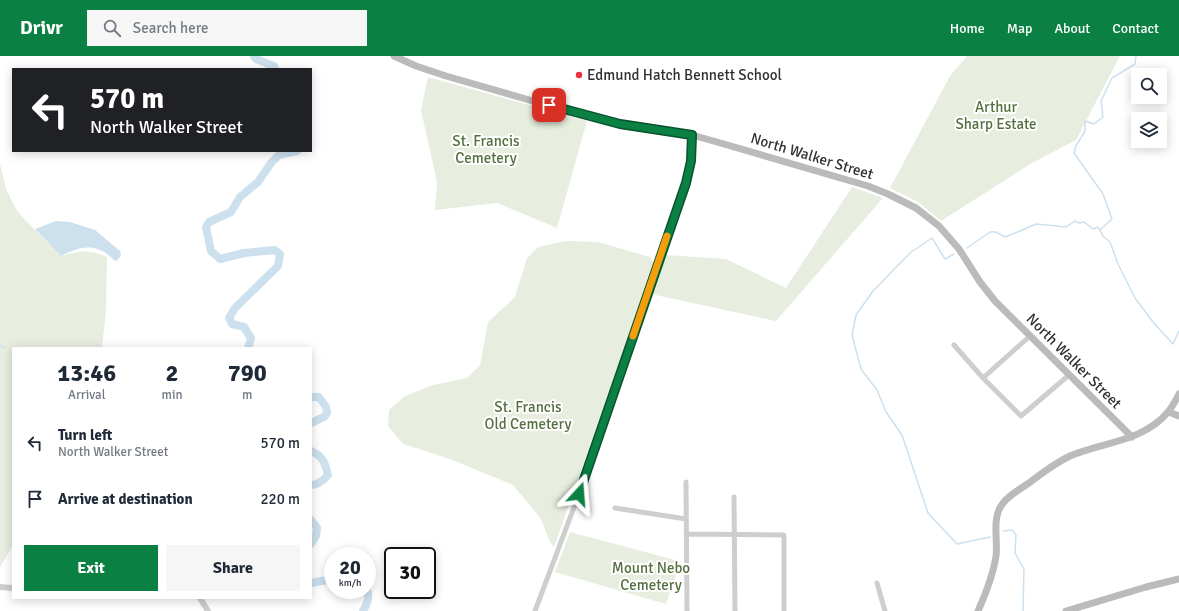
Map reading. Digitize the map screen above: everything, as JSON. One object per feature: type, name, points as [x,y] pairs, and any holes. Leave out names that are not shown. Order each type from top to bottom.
[{"type":"main road","name":"North Walker Street","points":[[394,56],[416,66],[446,76],[578,114],[620,124],[692,135],[732,146],[868,186],[910,204],[933,221],[950,238],[988,292],[1030,336],[1132,436]]},
{"type":"main road","points":[[978,611],[989,585],[994,568],[996,518],[999,509],[1005,500],[1062,460],[1132,436],[1154,425],[1169,412],[1179,394]]},
{"type":"main road","points":[[1169,412],[1179,416]]},
{"type":"main road","points":[[1066,611],[1140,588],[1179,579]]},
{"type":"street","points":[[535,611],[579,494],[681,198],[691,161],[692,135]]},
{"type":"street","points":[[983,378],[1030,336]]},
{"type":"street","points":[[954,345],[983,378],[1021,416],[1069,375]]},
{"type":"street","points":[[686,482],[687,611]]},
{"type":"street","points":[[734,498],[735,611]]},
{"type":"street","points":[[615,508],[686,519]]},
{"type":"street","points":[[686,534],[784,535],[784,611]]},
{"type":"street","points":[[877,583],[885,611]]},
{"type":"street","points":[[0,587],[12,588]]},
{"type":"street","points":[[201,599],[208,611]]},
{"type":"green space","name":"Arthur Sharp Estate","points":[[967,56],[1120,56],[1076,140],[1032,163],[941,221],[918,202],[890,188],[950,76]]},
{"type":"green space","name":"St. Francis Cemetery","points":[[428,77],[587,121],[557,228],[497,203],[435,210],[437,182],[421,110]]},
{"type":"green space","points":[[0,164],[6,189],[17,211],[61,256],[73,253],[90,252],[107,257],[106,310],[102,347],[12,347],[12,547],[0,567]]},
{"type":"green space","points":[[852,187],[883,198],[776,321],[651,294],[665,255],[726,259],[786,288]]},
{"type":"green space","name":"St. Francis Old Cemetery","points":[[566,241],[598,242],[650,257],[654,264],[554,547],[550,542],[541,519],[513,485],[450,459],[403,444],[388,426],[389,410],[405,396],[433,385],[467,378],[480,365],[488,322],[515,297],[527,258],[538,247]]},
{"type":"green space","name":"Mount Nebo Cemetery","points":[[570,532],[675,560],[679,566],[666,604],[555,572]]},
{"type":"water","points":[[56,221],[70,222],[95,230],[120,251],[121,255],[118,260],[115,261],[102,251],[83,248],[61,256],[35,229]]},
{"type":"waterway","points":[[254,56],[256,59],[274,66],[275,68]]},
{"type":"waterway","points":[[1100,230],[1112,219],[1103,194],[1074,153],[1076,146],[1085,131],[1085,121],[1094,124],[1103,117],[1101,101],[1112,78],[1135,64],[1136,56]]},
{"type":"waterway","points":[[248,347],[251,338],[244,327],[232,324],[229,318],[235,308],[278,266],[280,254],[275,250],[244,253],[220,259],[211,251],[206,227],[209,222],[231,212],[240,197],[258,182],[271,163],[279,155],[292,152]]},
{"type":"waterway","points":[[967,248],[990,232],[996,232],[1005,237],[1036,224],[1066,227],[1075,221],[1079,223],[1084,222],[1093,229],[1098,227],[1103,236],[1110,242],[1118,264],[1135,298],[1153,322],[1173,344],[1179,331]]},
{"type":"waterway","points":[[954,254],[945,259],[932,238],[911,252],[873,291],[856,315],[852,335],[861,369],[877,390],[886,412],[902,435],[928,513],[957,544],[990,537]]},
{"type":"waterway","points":[[0,345],[5,348]]},
{"type":"waterway","points":[[312,397],[319,397],[326,407],[327,413],[324,417],[312,423]]},
{"type":"waterway","points":[[312,452],[323,460],[328,475],[320,482],[312,485]]},
{"type":"waterway","points":[[312,521],[317,528],[316,536],[312,542]]},
{"type":"waterway","points":[[1004,531],[1012,530],[1016,535],[1015,553],[1024,569],[1023,611]]},
{"type":"waterway","points":[[312,583],[324,581]]},
{"type":"waterway","points":[[363,611],[368,599]]},
{"type":"slow traffic","points":[[633,336],[667,236]]},
{"type":"place","name":"Edmund Hatch Bennett School","points":[[579,75]]},
{"type":"route","points":[[549,105],[620,124],[692,135],[691,161],[686,183],[579,494]]}]
